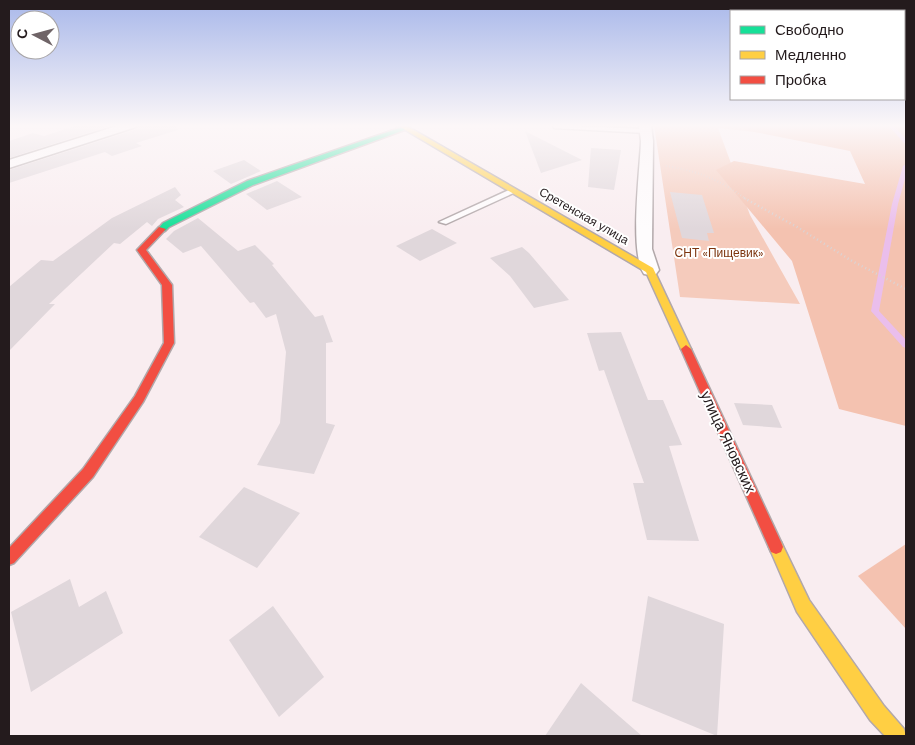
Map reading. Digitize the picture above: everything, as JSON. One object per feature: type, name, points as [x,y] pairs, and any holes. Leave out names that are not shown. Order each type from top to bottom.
[{"type":"street","points":[[9,164],[22,160]]},
{"type":"street","points":[[9,558],[88,473],[140,399],[169,343],[167,285],[140,250],[166,225],[250,184],[315,160]]},
{"type":"street","name":"Сретенская улица","points":[[460,160],[650,270]]},
{"type":"street","name":"улица Яновских","points":[[646,160],[644,249],[650,270],[803,606],[881,729]]},
{"type":"lane","points":[[443,222],[514,191]]},
{"type":"path","points":[[646,163],[696,171],[724,184],[752,204],[797,227],[852,261],[906,289]]},
{"type":"green space","name":"СНТ «Пищевик»","points":[[659,160],[730,160],[750,215],[800,304],[680,297]]},
{"type":"shaded area","points":[[854,160],[906,160],[906,426],[839,409],[792,261],[716,170],[734,161],[865,184]]},
{"type":"shaded area","points":[[906,544],[906,629],[858,576]]},
{"type":"building","points":[[41,160],[81,160],[9,183],[9,170]]},
{"type":"building","points":[[244,160],[261,171],[231,184],[213,171]]},
{"type":"building","points":[[536,160],[582,160],[541,173]]},
{"type":"building","points":[[590,160],[619,160],[614,190],[588,187]]},
{"type":"building","points":[[277,181],[302,197],[267,210],[246,194]]},
{"type":"building","points":[[175,187],[181,195],[175,200],[184,207],[158,219],[152,226],[147,222],[120,244],[114,243],[49,304],[55,304],[9,351],[9,287],[41,260],[53,261],[112,218]]},
{"type":"building","points":[[670,192],[702,195],[714,233],[707,233],[709,241],[682,238]]},
{"type":"building","points":[[198,218],[238,251],[255,245],[274,264],[272,265],[315,317],[323,315],[333,342],[326,343],[326,423],[335,425],[314,474],[257,465],[280,423],[286,352],[276,314],[266,318],[254,302],[250,303],[201,246],[183,253],[166,239],[174,231]]},
{"type":"building","points":[[432,229],[457,243],[420,261],[396,246]]},
{"type":"building","points":[[522,247],[569,300],[534,308],[510,276],[490,258]]},
{"type":"building","points":[[621,332],[648,400],[663,400],[682,445],[669,446],[699,541],[647,540],[633,483],[644,483],[604,370],[599,371],[587,333]]},
{"type":"building","points":[[734,403],[772,405],[782,428],[743,425]]},
{"type":"building","points":[[244,487],[300,513],[257,568],[199,537]]},
{"type":"building","points":[[70,579],[79,607],[106,591],[123,633],[31,692],[11,612]]},
{"type":"building","points":[[648,596],[724,624],[717,736],[632,701]]},
{"type":"building","points":[[273,606],[324,677],[279,717],[229,640]]},
{"type":"building","points":[[581,683],[597,697],[642,736],[545,736]]},
{"type":"waterway","points":[[906,166],[895,204],[875,311],[906,345]]},
{"type":"traffic: fast","points":[[162,229],[166,225],[250,183],[315,160]]},
{"type":"traffic: slow","points":[[460,160],[650,270],[686,349]]},
{"type":"traffic: slow","points":[[776,547],[803,606],[877,713],[897,736]]},
{"type":"traffic: jam","points":[[9,558],[88,473],[139,399],[169,343],[167,285],[141,250],[162,229]]},
{"type":"traffic: jam","points":[[686,349],[776,547]]}]
